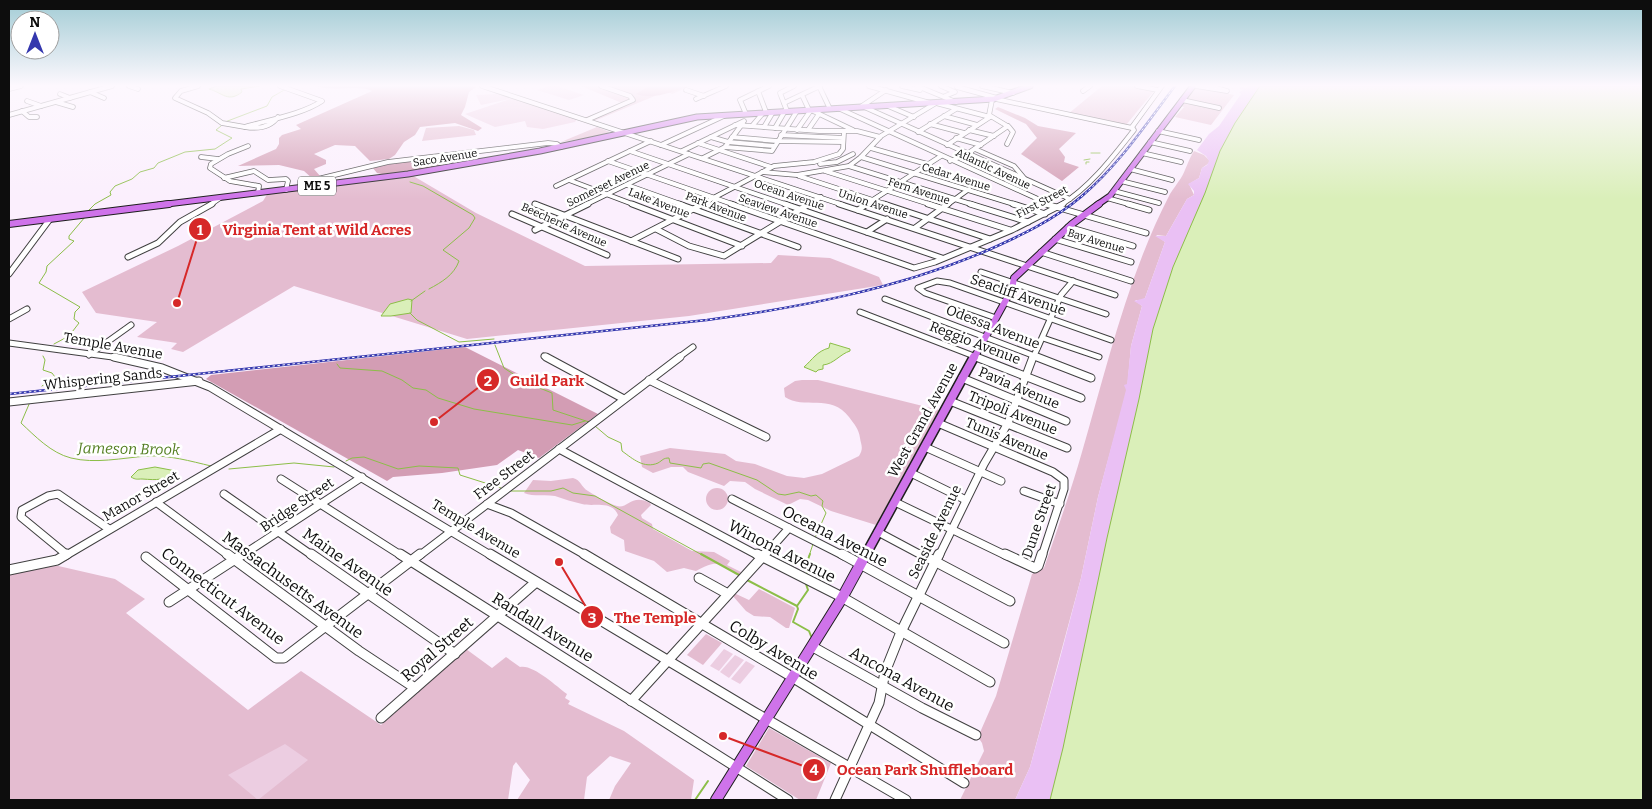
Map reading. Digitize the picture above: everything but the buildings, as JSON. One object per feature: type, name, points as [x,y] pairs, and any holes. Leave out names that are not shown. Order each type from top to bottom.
[{"type":"main road","name":"Saco Avenue","points":[[9,224],[449,168],[662,124]]},
{"type":"main road","name":"West Grand Avenue","points":[[716,800],[842,598],[1005,302],[1015,276],[1068,227],[1114,191],[1164,124]]},
{"type":"street","points":[[222,124],[245,127],[255,124]]},
{"type":"street","name":"Union Avenue","points":[[599,124],[1115,295]]},
{"type":"street","points":[[662,145],[707,124]]},
{"type":"street","points":[[682,151],[738,124]]},
{"type":"street","points":[[764,128],[766,124]]},
{"type":"street","points":[[775,128],[778,124]]},
{"type":"street","points":[[774,146],[789,124]]},
{"type":"street","points":[[797,130],[801,124]]},
{"type":"street","points":[[808,130],[813,124]]},
{"type":"street","points":[[819,131],[824,124]]},
{"type":"street","points":[[831,132],[837,124]]},
{"type":"street","points":[[840,124],[854,131],[880,137]]},
{"type":"street","name":"Atlantic Avenue","points":[[871,124],[1032,198],[1146,233]]},
{"type":"street","points":[[918,132],[930,124],[964,133]]},
{"type":"street","points":[[947,145],[977,124]]},
{"type":"street","points":[[1004,124],[1013,133],[1007,144]]},
{"type":"street","points":[[1112,124],[1132,128]]},
{"type":"street","name":"First Street","points":[[970,247],[1045,214],[1070,199],[1098,174],[1134,130],[1132,128],[1135,124]]},
{"type":"street","points":[[735,125],[831,132],[844,137]]},
{"type":"street","points":[[849,166],[871,148],[880,137],[901,125],[1070,199]]},
{"type":"street","points":[[725,147],[741,126]]},
{"type":"street","points":[[950,161],[967,154],[1008,126]]},
{"type":"street","points":[[970,130],[994,136]]},
{"type":"street","points":[[703,158],[725,147],[774,146],[844,137],[854,131]]},
{"type":"street","points":[[1158,131],[1198,140]]},
{"type":"street","points":[[781,135],[844,137]]},
{"type":"street","points":[[711,137],[728,142],[774,146]]},
{"type":"street","points":[[817,163],[840,154],[843,149],[844,137]]},
{"type":"street","points":[[732,138],[774,146]]},
{"type":"street","points":[[956,138],[981,145]]},
{"type":"street","points":[[556,186],[651,141]]},
{"type":"street","points":[[1150,142],[1190,151]]},
{"type":"street","points":[[302,188],[325,177],[398,160],[548,143],[561,146]]},
{"type":"street","points":[[698,143],[772,167]]},
{"type":"street","points":[[248,146],[218,158],[211,164],[210,168],[224,178],[234,182],[259,186],[258,193]]},
{"type":"street","points":[[871,148],[927,164]]},
{"type":"street","points":[[1169,159],[1177,148]]},
{"type":"street","points":[[974,149],[1014,166],[1023,178]]},
{"type":"street","name":"Ocean Avenue","points":[[630,151],[942,258]]},
{"type":"street","points":[[1142,153],[1181,162]]},
{"type":"street","name":"Somerset Avenue","points":[[535,230],[689,154]]},
{"type":"street","points":[[631,241],[656,230],[772,167],[786,163],[834,162],[853,154]]},
{"type":"street","points":[[201,156],[218,158]]},
{"type":"street","points":[[858,210],[941,156]]},
{"type":"street","name":"Cedar Avenue","points":[[861,157],[1045,214]]},
{"type":"street","name":"Seaview Avenue","points":[[608,161],[907,267],[916,268],[970,247]]},
{"type":"street","points":[[817,163],[830,169]]},
{"type":"street","points":[[780,184],[797,175],[849,166],[1028,222]]},
{"type":"street","points":[[1130,169],[1172,180]]},
{"type":"street","name":"Fern Avenue","points":[[822,170],[1010,230]]},
{"type":"street","points":[[224,178],[254,171],[268,180],[286,178],[288,181],[286,190]]},
{"type":"street","points":[[762,172],[797,175],[990,239]]},
{"type":"street","name":"Lake Avenue","points":[[568,180],[742,246]]},
{"type":"street","points":[[1121,181],[1165,192]]},
{"type":"street","name":"Park Avenue","points":[[627,184],[798,247]]},
{"type":"street","points":[[914,228],[969,190]]},
{"type":"street","points":[[1114,191],[1159,203]]},
{"type":"street","points":[[656,230],[722,257],[821,197]]},
{"type":"street","points":[[128,257],[158,243],[180,222],[220,198]]},
{"type":"street","points":[[1107,198],[1149,210]]},
{"type":"street","points":[[535,204],[678,259]]},
{"type":"street","name":"Beecherie Avenue","points":[[512,214],[608,255]]},
{"type":"street","points":[[9,274],[50,219]]},
{"type":"street","points":[[867,232],[886,219]]},
{"type":"street","points":[[1068,227],[1133,246]]},
{"type":"street","name":"Bay Avenue","points":[[1055,239],[1131,262]]},
{"type":"street","points":[[1041,252],[1131,281]]},
{"type":"street","points":[[981,272],[1106,314]]},
{"type":"street","name":"Seacliff Avenue","points":[[996,318],[918,289],[926,284],[942,281],[1111,340]]},
{"type":"street","name":"Seaside Avenue","points":[[834,800],[879,703],[882,685],[901,632],[980,471],[1008,423],[1025,376],[1060,299],[1073,281]]},
{"type":"street","name":"Odessa Avenue","points":[[886,300],[1092,378]]},
{"type":"street","points":[[9,319],[27,309]]},
{"type":"street","name":"Reggio Avenue","points":[[860,312],[1081,398]]},
{"type":"street","points":[[89,355],[131,324]]},
{"type":"street","points":[[1043,338],[1099,357]]},
{"type":"street","name":"Temple Avenue","points":[[9,343],[152,365],[199,381],[766,719],[906,800]]},
{"type":"street","name":"Free Street","points":[[282,658],[693,347]]},
{"type":"street","points":[[544,356],[624,399]]},
{"type":"street","name":"Pavia Avenue","points":[[962,378],[1066,421]]},
{"type":"street","points":[[649,380],[766,437]]},
{"type":"street","name":"Whispering Sands","points":[[9,402],[199,381]]},
{"type":"street","name":"Tripoli Avenue","points":[[950,401],[1067,448]]},
{"type":"street","name":"Tunis Avenue","points":[[938,423],[1053,472],[1065,481]]},
{"type":"street","name":"Manor Street","points":[[9,570],[53,561],[281,429]]},
{"type":"street","points":[[925,447],[1001,481]]},
{"type":"street","name":"Winona Avenue","points":[[559,449],[842,598],[990,682]]},
{"type":"street","points":[[911,473],[966,500]]},
{"type":"street","name":"Bridge Street","points":[[169,602],[280,532],[362,477]]},
{"type":"street","name":"Randall Avenue","points":[[281,479],[788,800]]},
{"type":"street","name":"Dune Street","points":[[953,529],[1035,568],[1039,564],[1060,504],[1065,481]]},
{"type":"street","points":[[1024,491],[1060,504]]},
{"type":"street","points":[[66,554],[21,517],[22,510],[48,496],[58,494],[109,529]]},
{"type":"street","name":"Maine Avenue","points":[[224,494],[455,654]]},
{"type":"street","name":"Oceana Avenue","points":[[732,499],[861,564],[1004,643]]},
{"type":"street","name":"Massachusetts Avenue","points":[[156,502],[325,626],[415,688]]},
{"type":"street","points":[[895,502],[953,529]]},
{"type":"street","name":"Colby Avenue","points":[[487,504],[518,517],[702,623],[964,783]]},
{"type":"street","points":[[631,700],[789,528]]},
{"type":"street","points":[[878,532],[1010,601]]},
{"type":"street","name":"Connecticut Avenue","points":[[146,557],[276,658],[282,658]]},
{"type":"street","points":[[699,578],[728,594]]},
{"type":"street","name":"Royal Street","points":[[380,718],[536,582]]},
{"type":"street","name":"Ancona Avenue","points":[[813,646],[948,722],[976,735]]},
{"type":"shaded area","points":[[448,124],[420,127],[415,135],[404,142],[395,155],[389,159],[370,161],[355,146],[335,145],[314,154],[326,160],[326,164],[314,169],[320,176],[313,179],[304,171],[279,165],[238,166],[276,149],[279,144],[279,138],[282,135],[301,129],[296,125]]},
{"type":"shaded area","points":[[457,124],[475,124],[482,128],[478,131]]},
{"type":"shaded area","points":[[488,124],[511,124],[495,127]]},
{"type":"shaded area","points":[[526,124],[567,124],[543,129],[527,127]]},
{"type":"shaded area","points":[[1026,124],[1034,124],[1076,133],[1059,149],[1065,157],[1064,162],[1079,167],[1062,181],[1021,154],[1037,138]]},
{"type":"shaded area","points":[[1235,124],[1643,124],[1643,800],[1050,800],[1063,748],[1153,329],[1173,267],[1205,193],[1220,151]]},
{"type":"shaded area","points":[[459,126],[474,130],[476,135],[422,141],[426,128]]},
{"type":"shaded area","points":[[597,127],[610,132],[598,136],[561,142]]},
{"type":"shaded area","points":[[1194,151],[1204,155],[1209,160],[1209,163],[1202,168],[1199,178],[1189,184],[1194,195],[1187,199],[1166,236],[1156,235],[1165,242],[1145,298],[1135,300],[1142,306],[1131,346],[1127,390],[1098,497],[1081,578],[1030,767],[1015,800],[960,800],[984,751],[978,737],[996,696],[1032,574],[1044,568],[1059,525],[1130,289],[1155,225]]},
{"type":"shaded area","points":[[408,161],[412,163],[451,164],[386,175],[377,173],[372,167]]},
{"type":"shaded area","points":[[410,174],[476,213],[585,266],[771,263],[778,255],[830,258],[879,277],[883,285],[689,316],[467,339],[294,286],[183,352],[171,349],[177,343],[137,337],[157,322],[96,313],[82,292],[178,246],[263,201],[268,193]]},
{"type":"shaded area","points":[[408,299],[412,300],[411,313],[381,316],[390,304]]},
{"type":"shaded area","points":[[830,343],[850,349],[850,351],[823,365],[823,369],[816,372],[804,367],[818,353],[829,348]]},
{"type":"shaded area","points":[[465,347],[598,414],[539,458],[518,450],[497,465],[442,473],[393,477],[387,481],[206,379],[211,375]]},
{"type":"shaded area","points":[[818,380],[939,410],[876,525],[831,511],[808,500],[800,499],[788,505],[745,482],[730,481],[724,486],[688,472],[683,467],[671,467],[653,473],[642,467],[640,456],[670,448],[725,454],[736,461],[755,464],[787,476],[804,478],[822,474],[859,456],[862,447],[859,432],[842,410],[826,404],[792,401],[785,397],[784,388],[795,381]]},
{"type":"shaded area","points":[[155,467],[176,471],[160,479],[136,479],[131,477],[138,470]]},
{"type":"shaded area","points":[[573,478],[578,480],[588,491],[617,506],[635,500],[644,500],[650,503],[651,505],[641,515],[642,518],[652,524],[653,529],[692,551],[714,552],[730,561],[727,565],[741,572],[740,575],[718,564],[709,565],[696,571],[684,568],[667,572],[654,561],[625,551],[624,540],[611,533],[610,527],[618,515],[611,507],[586,505],[555,496],[524,493],[533,480],[551,481]]},
{"type":"shaded area","points":[[717,488],[725,491],[728,499],[725,507],[717,510],[709,507],[706,499],[709,491]]},
{"type":"shaded area","points":[[54,565],[115,579],[145,599],[126,613],[248,710],[301,671],[381,725],[466,649],[492,668],[506,657],[520,667],[538,672],[551,681],[567,694],[565,698],[570,701],[568,704],[624,731],[694,780],[691,800],[609,800],[615,786],[631,763],[610,756],[587,777],[584,800],[517,800],[530,780],[516,762],[513,766],[508,800],[11,800],[9,798],[9,573]]},
{"type":"shaded area","points":[[759,589],[795,608],[789,628],[786,628],[770,617],[754,616],[746,611],[732,595],[734,593],[749,600]]},
{"type":"shaded area","points":[[706,634],[722,643],[703,665],[687,655]]},
{"type":"shaded area","points":[[724,649],[733,654],[719,671],[710,666]]},
{"type":"shaded area","points":[[735,655],[744,660],[729,678],[720,672]]},
{"type":"shaded area","points":[[746,661],[755,666],[740,684],[731,679]]},
{"type":"shaded area","points":[[769,728],[831,763],[816,800],[800,800],[746,766]]},
{"type":"shaded area","points":[[285,744],[308,760],[258,800],[228,775]]},
{"type":"sand","points":[[1221,124],[1289,124],[1125,800],[1015,800],[1030,767],[1059,662],[1081,578],[1098,497],[1126,390],[1124,385],[1127,384],[1131,346],[1142,306],[1134,301],[1145,298],[1165,242],[1155,236],[1166,236],[1187,199],[1194,195],[1194,191],[1188,184],[1199,178],[1202,168],[1209,161],[1206,156],[1197,150],[1209,134]]},
{"type":"waterway","name":"Jameson Brook","points":[[87,212],[95,204],[111,195],[110,192],[115,186],[132,179],[140,172],[154,168],[158,163],[185,152],[215,149],[232,138],[216,130],[221,126]]},
{"type":"waterway","points":[[1091,153],[1100,153]]},
{"type":"waterway","points":[[1084,160],[1090,159]]},
{"type":"waterway","points":[[1086,164],[1086,162],[1089,162]]},
{"type":"waterway","points":[[410,182],[423,186],[473,215],[475,218],[469,228],[443,250],[459,261],[457,266],[443,281],[429,289]]},
{"type":"waterway","name":"Jameson Brook","points":[[54,344],[69,336],[79,323],[74,319],[75,312],[80,307],[39,283],[46,272],[47,266],[74,241],[69,239],[69,236],[85,217]]},
{"type":"waterway","points":[[411,301],[425,291]]},
{"type":"waterway","points":[[410,313],[417,320],[459,342],[494,339]]},
{"type":"waterway","points":[[495,345],[504,368],[527,383],[552,393],[553,410],[589,422]]},
{"type":"waterway","name":"Jameson Brook","points":[[42,386],[55,377],[52,373],[43,370],[45,360],[43,356]]},
{"type":"waterway","points":[[337,364],[340,368],[382,371],[402,380],[413,388],[426,390],[438,398],[474,409],[572,425],[585,421]]},
{"type":"waterway","name":"Jameson Brook","points":[[30,402],[21,423],[44,444],[64,456],[80,460],[163,456],[211,466]]},
{"type":"waterway","points":[[595,426],[608,437],[621,443],[622,451],[643,464],[653,465],[669,458],[670,463],[701,468],[703,464],[709,463],[757,480],[778,494],[785,495],[799,492],[811,496],[816,495],[823,501],[822,506],[826,513],[815,538]]},
{"type":"waterway","points":[[346,461],[352,458],[364,457],[398,469],[419,466],[458,468],[460,475],[501,488]]},
{"type":"waterway","points":[[229,469],[294,463],[334,467]]},
{"type":"waterway","points":[[511,491],[551,491],[563,488],[573,493],[595,496],[704,556]]},
{"type":"waterway","points":[[809,556],[813,544]]},
{"type":"waterway","points":[[701,554],[739,575]]},
{"type":"waterway","points":[[806,575],[810,566],[807,562],[810,554]]},
{"type":"waterway","points":[[747,580],[797,606]]},
{"type":"waterway","points":[[797,606],[808,590],[806,584]]},
{"type":"waterway","points":[[797,606],[798,609],[793,622],[809,631],[811,636]]},
{"type":"waterway","points":[[695,800],[708,781]]},
{"type":"railway","points":[[9,394],[707,320],[849,295],[918,276],[952,264],[986,251],[1048,220],[1071,205],[1095,184],[1132,144],[1147,124]]},
{"type":"place","name":"Virginia Tent at Wild Acres","points":[[177,303]]},
{"type":"place","name":"Guild Park","points":[[434,422]]},
{"type":"place","name":"The Temple","points":[[559,562]]},
{"type":"place","name":"Ocean Park Shuffleboard","points":[[723,736]]}]
